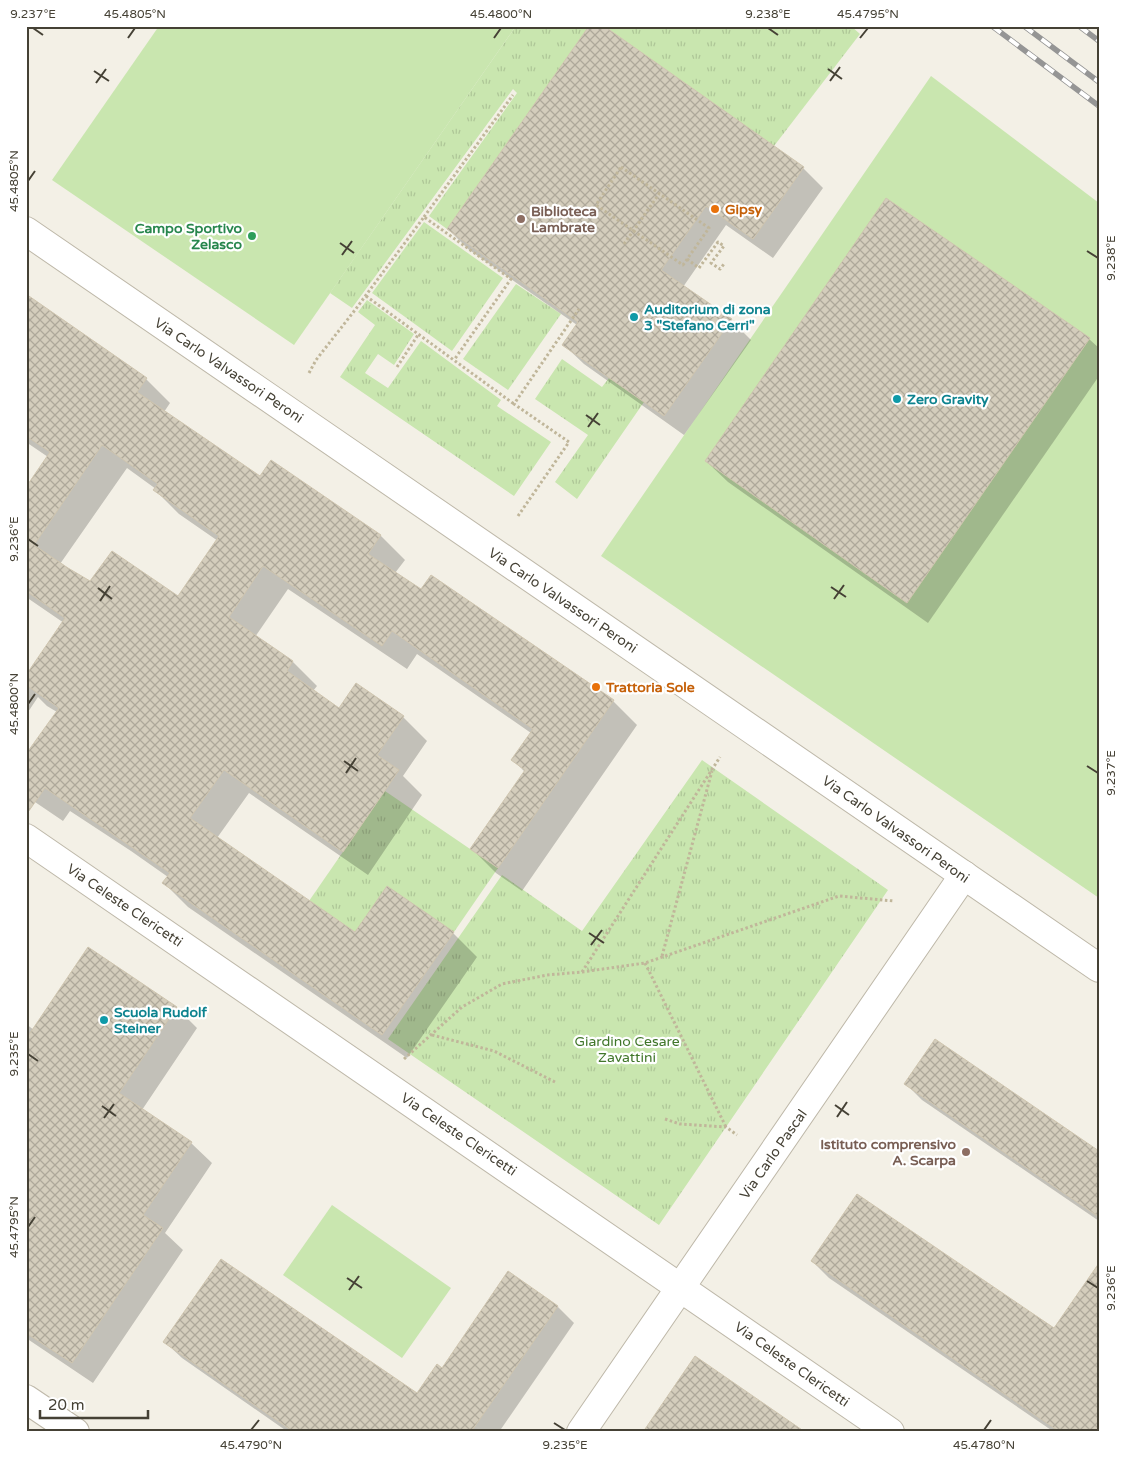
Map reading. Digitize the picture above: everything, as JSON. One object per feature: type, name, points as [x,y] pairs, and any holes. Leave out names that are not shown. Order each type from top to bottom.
[{"type":"street","name":"Via Carlo Valvassori Peroni","points":[[26,231],[1099,968]]},
{"type":"street","name":"Via Celeste Clericetti","points":[[26,838],[890,1432]]},
{"type":"street","name":"Via Carlo Pascal","points":[[580,1432],[964,875]]},
{"type":"street","points":[[26,1399],[75,1432]]},
{"type":"path","points":[[309,372],[513,95]]},
{"type":"path","points":[[621,168],[709,228],[684,265],[634,231],[596,205],[621,168]]},
{"type":"path","points":[[624,244],[659,194]]},
{"type":"path","points":[[424,217],[511,279],[454,360]]},
{"type":"path","points":[[687,259],[699,268],[718,242],[724,246],[711,263],[720,270],[724,264]]},
{"type":"path","points":[[366,296],[569,442],[518,516]]},
{"type":"path","points":[[514,404],[579,310]]},
{"type":"path","points":[[397,367],[418,335]]},
{"type":"path","points":[[582,972],[720,758]]},
{"type":"path","points":[[662,957],[713,768]]},
{"type":"path","points":[[380,1080],[462,1006],[502,984],[547,975],[645,963],[839,896],[894,901]]},
{"type":"path","points":[[645,963],[726,1128],[736,1135]]},
{"type":"path","points":[[431,1035],[494,1051],[556,1082]]},
{"type":"path","points":[[665,1119],[680,1124],[726,1128]]},
{"type":"green space","name":"Campo Sportivo Zelasco","points":[[159,26],[516,26],[294,345],[52,180]]},
{"type":"green space","points":[[516,26],[589,26],[447,229],[429,216],[517,93],[513,89],[352,308],[330,293]]},
{"type":"green space","points":[[604,26],[851,26],[860,34],[774,146]]},
{"type":"green space","points":[[931,76],[1099,203],[1099,898],[601,556]]},
{"type":"green space","points":[[424,222],[503,278],[452,351],[372,293]]},
{"type":"green space","points":[[516,284],[561,314],[508,390],[463,359]]},
{"type":"green space","points":[[367,300],[414,334],[394,365],[378,354],[365,373],[388,388],[421,341],[501,400],[497,406],[551,442],[514,496],[340,377],[375,325],[358,312]]},
{"type":"green space","points":[[562,359],[602,387],[609,378],[644,402],[577,499],[555,482],[588,435],[535,399]]},
{"type":"green space","name":"Giardino Cesare Zavattini","points":[[702,760],[888,890],[659,1225],[388,1039],[502,875],[582,931]]},
{"type":"green space","points":[[385,791],[498,868],[454,932],[355,932],[309,901]]},
{"type":"green space","points":[[332,1205],[451,1288],[402,1358],[283,1275]]},
{"type":"building","name":"Biblioteca Lambrate","points":[[589,26],[604,26],[804,167],[753,239],[706,206],[661,270],[732,319],[664,416],[562,345],[578,322],[447,229]]},
{"type":"building","name":"Zero Gravity","points":[[886,198],[1090,338],[907,603],[705,461]]},
{"type":"building","points":[[26,294],[147,378],[137,392],[260,476],[271,460],[381,535],[368,554],[421,589],[431,575],[614,700],[498,868],[470,849],[525,770],[511,760],[533,729],[392,631],[382,646],[263,566],[229,617],[293,661],[287,671],[339,708],[356,683],[404,716],[377,755],[399,770],[343,852],[224,770],[190,818],[355,932],[387,886],[454,932],[382,1035],[162,883],[170,873],[45,788],[26,815],[26,754],[59,708],[26,685],[26,675],[65,618],[26,591],[26,487],[50,452],[26,436]],"holes":[[[102,445],[158,484],[153,490],[219,536],[178,596],[112,551],[90,581],[34,545]]]},
{"type":"building","points":[[88,947],[177,1007],[119,1093],[192,1142],[143,1215],[163,1228],[72,1363],[26,1333],[26,1039]]},
{"type":"building","points":[[935,1039],[1099,1151],[1099,1217],[904,1084]]},
{"type":"building","points":[[857,1194],[1054,1328],[1099,1263],[1099,1432],[1060,1432],[811,1261]]},
{"type":"building","points":[[221,1259],[417,1393],[437,1364],[442,1368],[508,1271],[558,1306],[471,1432],[294,1432],[163,1342]]},
{"type":"building","points":[[695,1356],[805,1432],[643,1432]]},
{"type":"railway","points":[[992,26],[1099,106]]},
{"type":"railway","points":[[1024,26],[1099,82]]},
{"type":"railway","points":[[1079,26],[1099,41]]},
{"type":"place","name":"Gipsy","points":[[715,209]]},
{"type":"place","name":"Biblioteca Lambrate","points":[[521,219]]},
{"type":"place","name":"Campo Sportivo Zelasco","points":[[252,236]]},
{"type":"place","name":"Auditorium di zona 3 \"Stefano Cerri\"","points":[[634,317]]},
{"type":"place","name":"Zero Gravity","points":[[897,399]]},
{"type":"place","name":"Trattoria Sole","points":[[596,687]]},
{"type":"place","name":"Scuola Rudolf Steiner","points":[[104,1020]]},
{"type":"place","name":"Istituto comprensivo A. Scarpa","points":[[966,1152]]}]
